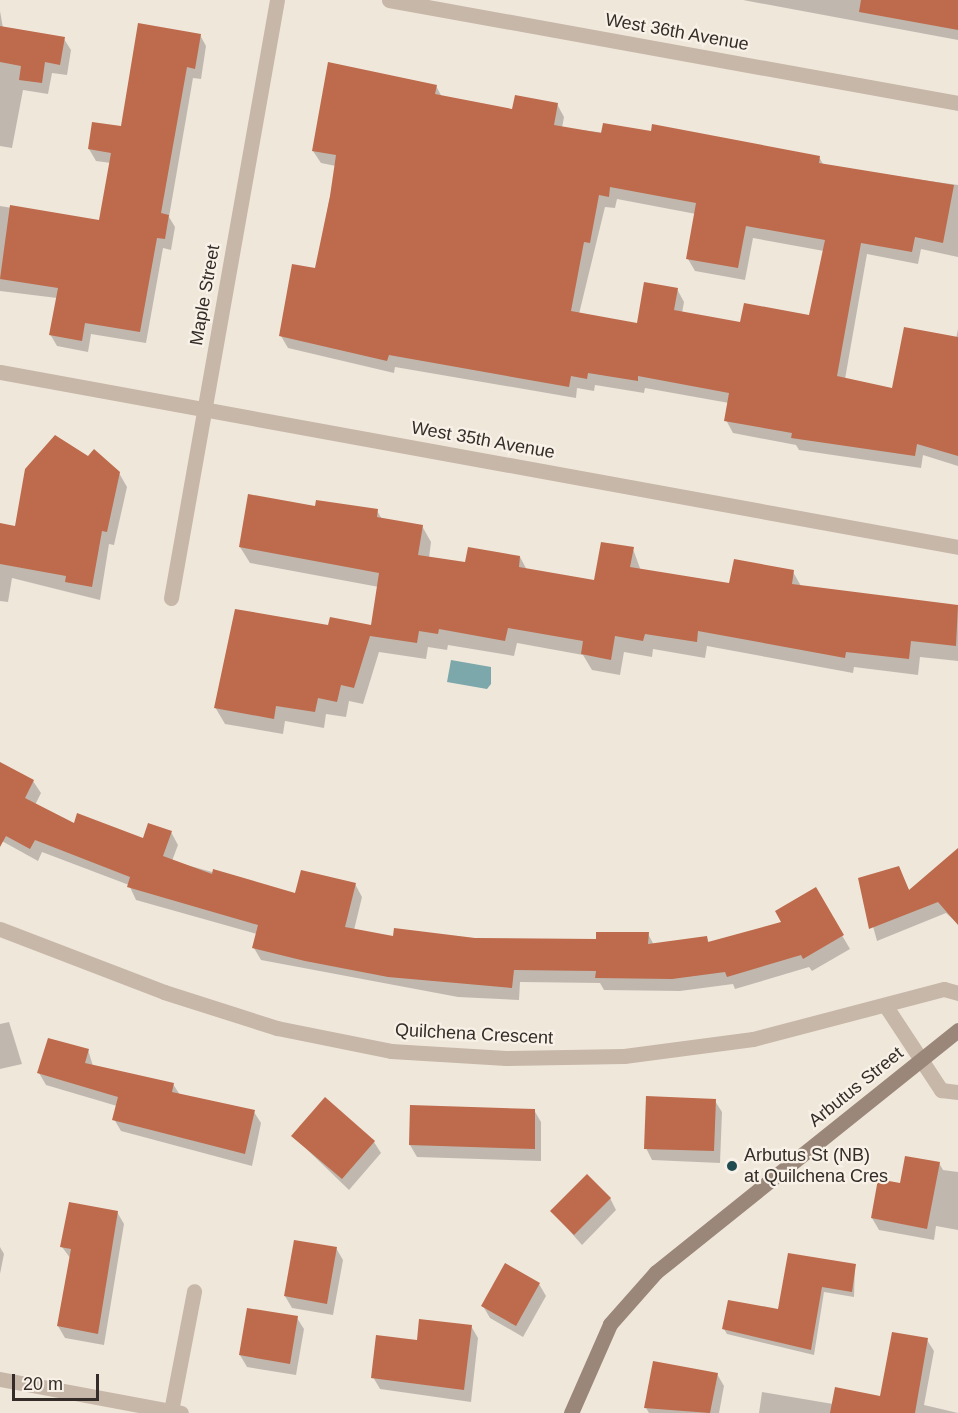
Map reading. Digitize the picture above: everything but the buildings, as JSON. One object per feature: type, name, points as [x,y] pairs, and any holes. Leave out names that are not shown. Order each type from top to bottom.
[{"type":"main road","name":"Arbutus Street","points":[[571,1413],[610,1324],[656,1272],[958,1030]]},
{"type":"street","name":"Maple Street","points":[[171,598],[277,0]]},
{"type":"street","name":"West 36th Avenue","points":[[389,0],[958,103]]},
{"type":"street","name":"West 35th Avenue","points":[[0,372],[958,547]]},
{"type":"street","name":"Quilchena Crescent","points":[[0,929],[266,1024],[391,1050],[506,1058],[624,1056],[753,1039],[944,989],[958,993]]},
{"type":"street","points":[[885,1005],[941,1090],[958,1092]]},
{"type":"street","points":[[0,1379],[176,1412],[194,1291]]},
{"type":"water","points":[[451,660],[491,667],[491,684],[487,689],[447,682]]},
{"type":"place","name":"Arbutus St (NB) at Quilchena Cres","points":[[732,1166]]}]
